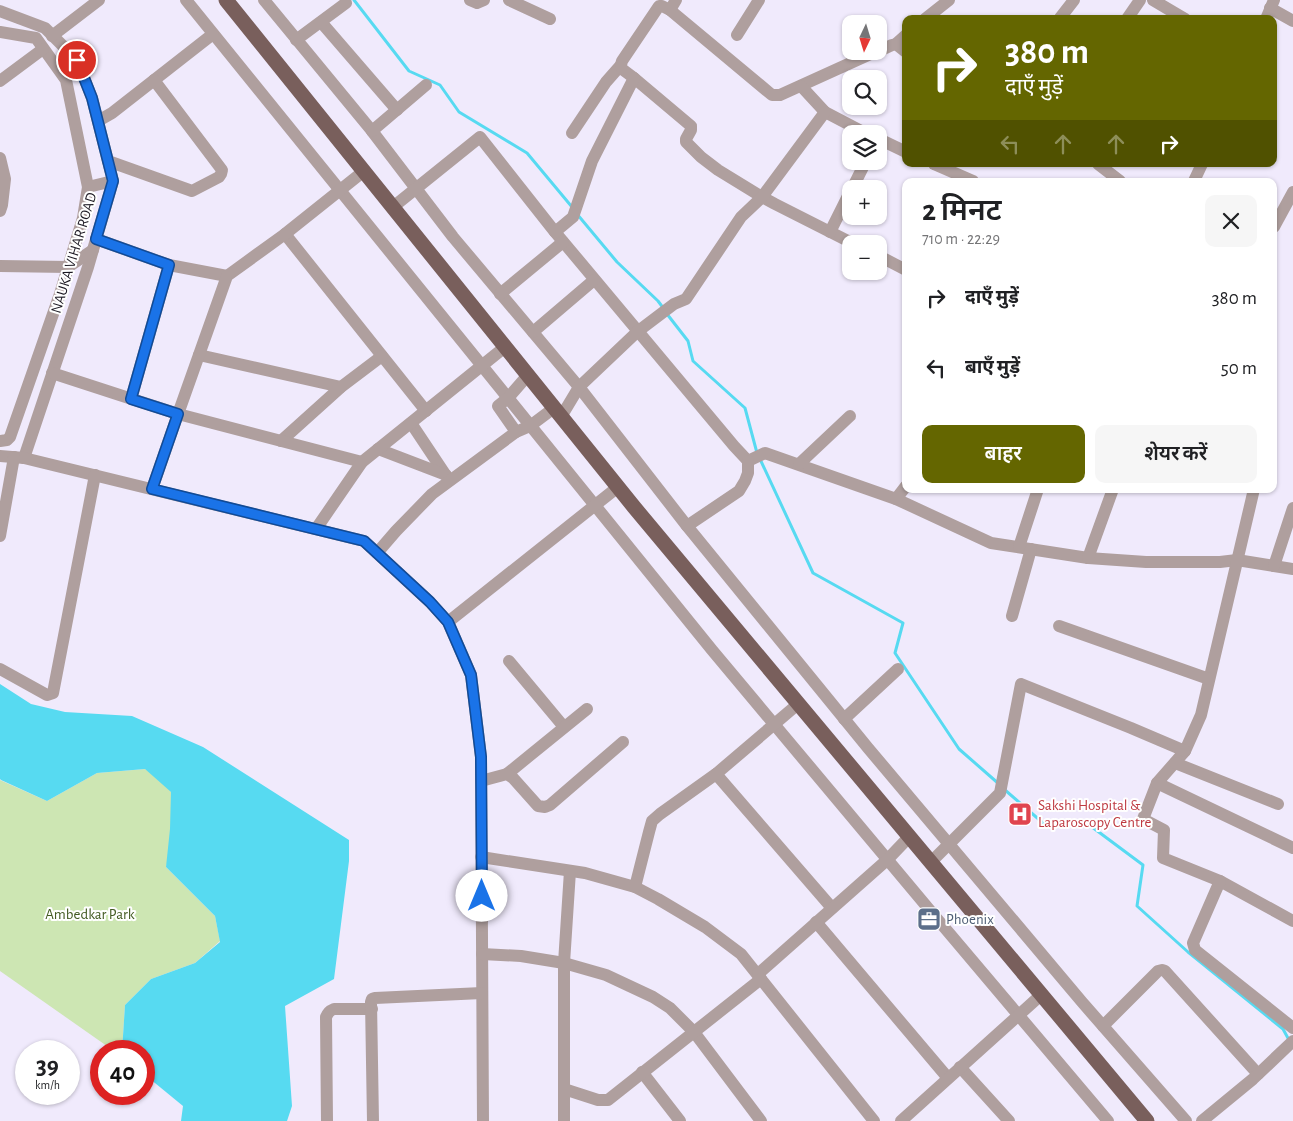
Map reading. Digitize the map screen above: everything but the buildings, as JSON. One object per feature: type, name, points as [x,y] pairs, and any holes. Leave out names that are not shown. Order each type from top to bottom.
[{"type":"main road","points":[[226,0],[618,488],[1146,1121]]},
{"type":"street","points":[[52,36],[99,0]]},
{"type":"street","points":[[186,0],[530,426],[775,725],[1108,1121]]},
{"type":"street","points":[[264,0],[372,131],[453,237],[579,387],[687,526],[844,719],[1103,1026],[1186,1121]]},
{"type":"street","points":[[470,0],[477,3],[484,0]]},
{"type":"street","points":[[509,0],[550,19]]},
{"type":"street","points":[[737,36],[759,0]]},
{"type":"street","points":[[930,15],[949,0]]},
{"type":"street","points":[[1062,15],[1074,0]]},
{"type":"street","points":[[1130,15],[1140,0]]},
{"type":"street","points":[[1153,0],[1178,15]]},
{"type":"street","points":[[296,40],[346,3]]},
{"type":"street","points":[[572,133],[659,6],[673,5],[772,94],[780,95],[858,60]]},
{"type":"street","points":[[1270,9],[1293,21]]},
{"type":"street","name":"NAUKA VIHAR ROAD","points":[[0,11],[45,28],[77,60],[92,98],[113,181],[52,373],[19,457],[0,536]]},
{"type":"street","points":[[321,22],[397,110]]},
{"type":"street","points":[[0,32],[36,38],[66,80],[88,187],[84,218],[10,437],[7,440],[0,441]]},
{"type":"street","points":[[98,120],[112,113],[213,34]]},
{"type":"street","points":[[888,47],[892,45],[901,48]]},
{"type":"street","points":[[0,80],[43,49]]},
{"type":"street","points":[[620,65],[622,69],[691,126],[686,142],[701,157],[718,170],[762,197],[842,238]]},
{"type":"street","points":[[555,232],[575,212],[592,162],[634,78]]},
{"type":"street","points":[[108,161],[192,191],[222,174],[222,170],[154,80]]},
{"type":"street","points":[[372,131],[426,85]]},
{"type":"street","points":[[800,86],[825,112],[850,125]]},
{"type":"street","points":[[377,553],[448,478],[516,432],[557,412],[579,387],[637,332],[674,304],[686,299],[741,217],[762,197],[825,112]]},
{"type":"street","points":[[393,207],[480,137],[594,280],[734,446],[755,458],[799,464],[896,498],[991,543],[1088,558],[1146,562],[1220,562],[1238,560],[1293,569]]},
{"type":"street","points":[[887,144],[902,150]]},
{"type":"street","points":[[0,211],[5,179],[1,164]]},
{"type":"street","points":[[944,167],[967,178]]},
{"type":"street","points":[[1102,167],[1116,178]]},
{"type":"street","points":[[152,489],[227,276],[285,234],[364,171]]},
{"type":"street","points":[[88,187],[113,181]]},
{"type":"street","points":[[1277,221],[1293,192]]},
{"type":"street","points":[[830,232],[842,209]]},
{"type":"street","points":[[285,234],[426,411]]},
{"type":"street","points":[[500,294],[563,242]]},
{"type":"street","points":[[0,266],[68,267],[94,245],[169,265],[227,276]]},
{"type":"street","points":[[887,260],[902,268]]},
{"type":"street","points":[[131,399],[169,265]]},
{"type":"street","points":[[533,332],[594,280]]},
{"type":"street","points":[[316,529],[362,462],[505,347]]},
{"type":"street","points":[[198,355],[341,387]]},
{"type":"street","points":[[281,441],[341,387],[382,356]]},
{"type":"street","points":[[52,373],[178,414],[362,462]]},
{"type":"street","points":[[516,432],[498,406],[508,398],[528,375]]},
{"type":"street","points":[[799,464],[850,416]]},
{"type":"street","points":[[411,423],[448,478]]},
{"type":"street","points":[[378,449],[448,478]]},
{"type":"street","points":[[0,456],[19,457],[364,541],[430,602],[448,622],[471,675],[481,757],[483,1121]]},
{"type":"street","points":[[687,526],[739,491],[755,458]]},
{"type":"street","points":[[0,669],[47,695],[52,693],[94,475]]},
{"type":"street","points":[[448,622],[618,488]]},
{"type":"street","points":[[896,498],[902,491]]},
{"type":"street","points":[[1018,547],[1037,493]]},
{"type":"street","points":[[1088,558],[1112,493]]},
{"type":"street","points":[[1253,493],[1201,715],[1185,751],[1157,783],[1143,819],[1164,830],[1163,858],[1220,880],[1293,921]]},
{"type":"street","points":[[1274,566],[1293,508]]},
{"type":"street","points":[[1012,616],[1032,550]]},
{"type":"street","points":[[1059,626],[1209,679]]},
{"type":"street","points":[[510,661],[564,727]]},
{"type":"street","points":[[844,719],[898,669]]},
{"type":"street","points":[[930,862],[1000,792],[1021,684],[1185,751]]},
{"type":"street","points":[[634,887],[652,821],[716,774],[798,704]]},
{"type":"street","points":[[481,781],[507,774],[587,709]]},
{"type":"street","points":[[507,774],[513,778],[538,806],[545,807],[550,805],[623,742]]},
{"type":"street","points":[[1175,763],[1278,804]]},
{"type":"street","points":[[716,774],[832,908]]},
{"type":"street","points":[[1157,783],[1293,848]]},
{"type":"street","points":[[564,1089],[598,1100],[608,1100],[694,1032],[759,977],[816,922],[887,860],[909,837]]},
{"type":"street","points":[[481,857],[570,870],[634,887],[706,927],[742,954],[874,1121]]},
{"type":"street","points":[[564,1121],[564,963],[570,870]]},
{"type":"street","points":[[1220,880],[1193,943],[1196,950],[1293,1028]]},
{"type":"street","points":[[816,922],[948,1078]]},
{"type":"street","points":[[482,954],[521,956],[564,963],[606,975],[653,997],[670,1008],[694,1032],[761,1121]]},
{"type":"street","points":[[1103,1026],[1158,971],[1165,970],[1258,1074]]},
{"type":"street","points":[[373,1121],[372,999],[482,993]]},
{"type":"street","points":[[901,1121],[1041,995]]},
{"type":"street","points":[[327,1121],[327,1014],[334,1009],[372,1009]]},
{"type":"street","points":[[1202,1121],[1258,1074],[1290,1044]]},
{"type":"street","points":[[960,1067],[1008,1121]]},
{"type":"street","points":[[642,1072],[680,1121]]},
{"type":"green space","name":"Ambedkar Park","points":[[145,769],[162,777],[171,792],[175,836],[166,867],[215,916],[220,941],[195,963],[151,979],[125,1005],[123,1040],[98,1040],[0,971],[0,780],[47,801],[97,773]]},
{"type":"water","points":[[0,684],[31,704],[65,712],[132,716],[203,747],[349,840],[349,861],[334,979],[285,1006],[292,1106],[287,1121],[181,1121],[183,1106],[155,1083],[155,1040],[123,1040],[125,1005],[151,979],[195,963],[220,942],[215,916],[166,867],[171,792],[145,769],[97,773],[47,801],[0,779]]},
{"type":"waterway","points":[[354,0],[409,71],[440,85],[459,112],[527,153],[572,207]]},
{"type":"waterway","points":[[577,214],[617,262],[664,309]]},
{"type":"waterway","points":[[667,314],[688,341],[693,361],[745,408],[757,453]]},
{"type":"waterway","points":[[760,459],[813,573],[903,623],[895,653],[959,749],[999,784]]},
{"type":"waterway","points":[[1005,790],[1043,823],[1092,827],[1143,865],[1137,906],[1188,952],[1283,1029],[1289,1040]]},
{"type":"place","name":"Sakshi Hospital & Laparoscopy Centre","points":[[1020,814]]},
{"type":"place","name":"Phoenix","points":[[929,919]]},
{"type":"route","points":[[77,60],[92,98],[113,181],[96,239],[169,265],[131,399],[178,414],[152,489],[364,541],[430,602],[448,622],[471,675],[481,757],[482,896]]}]
